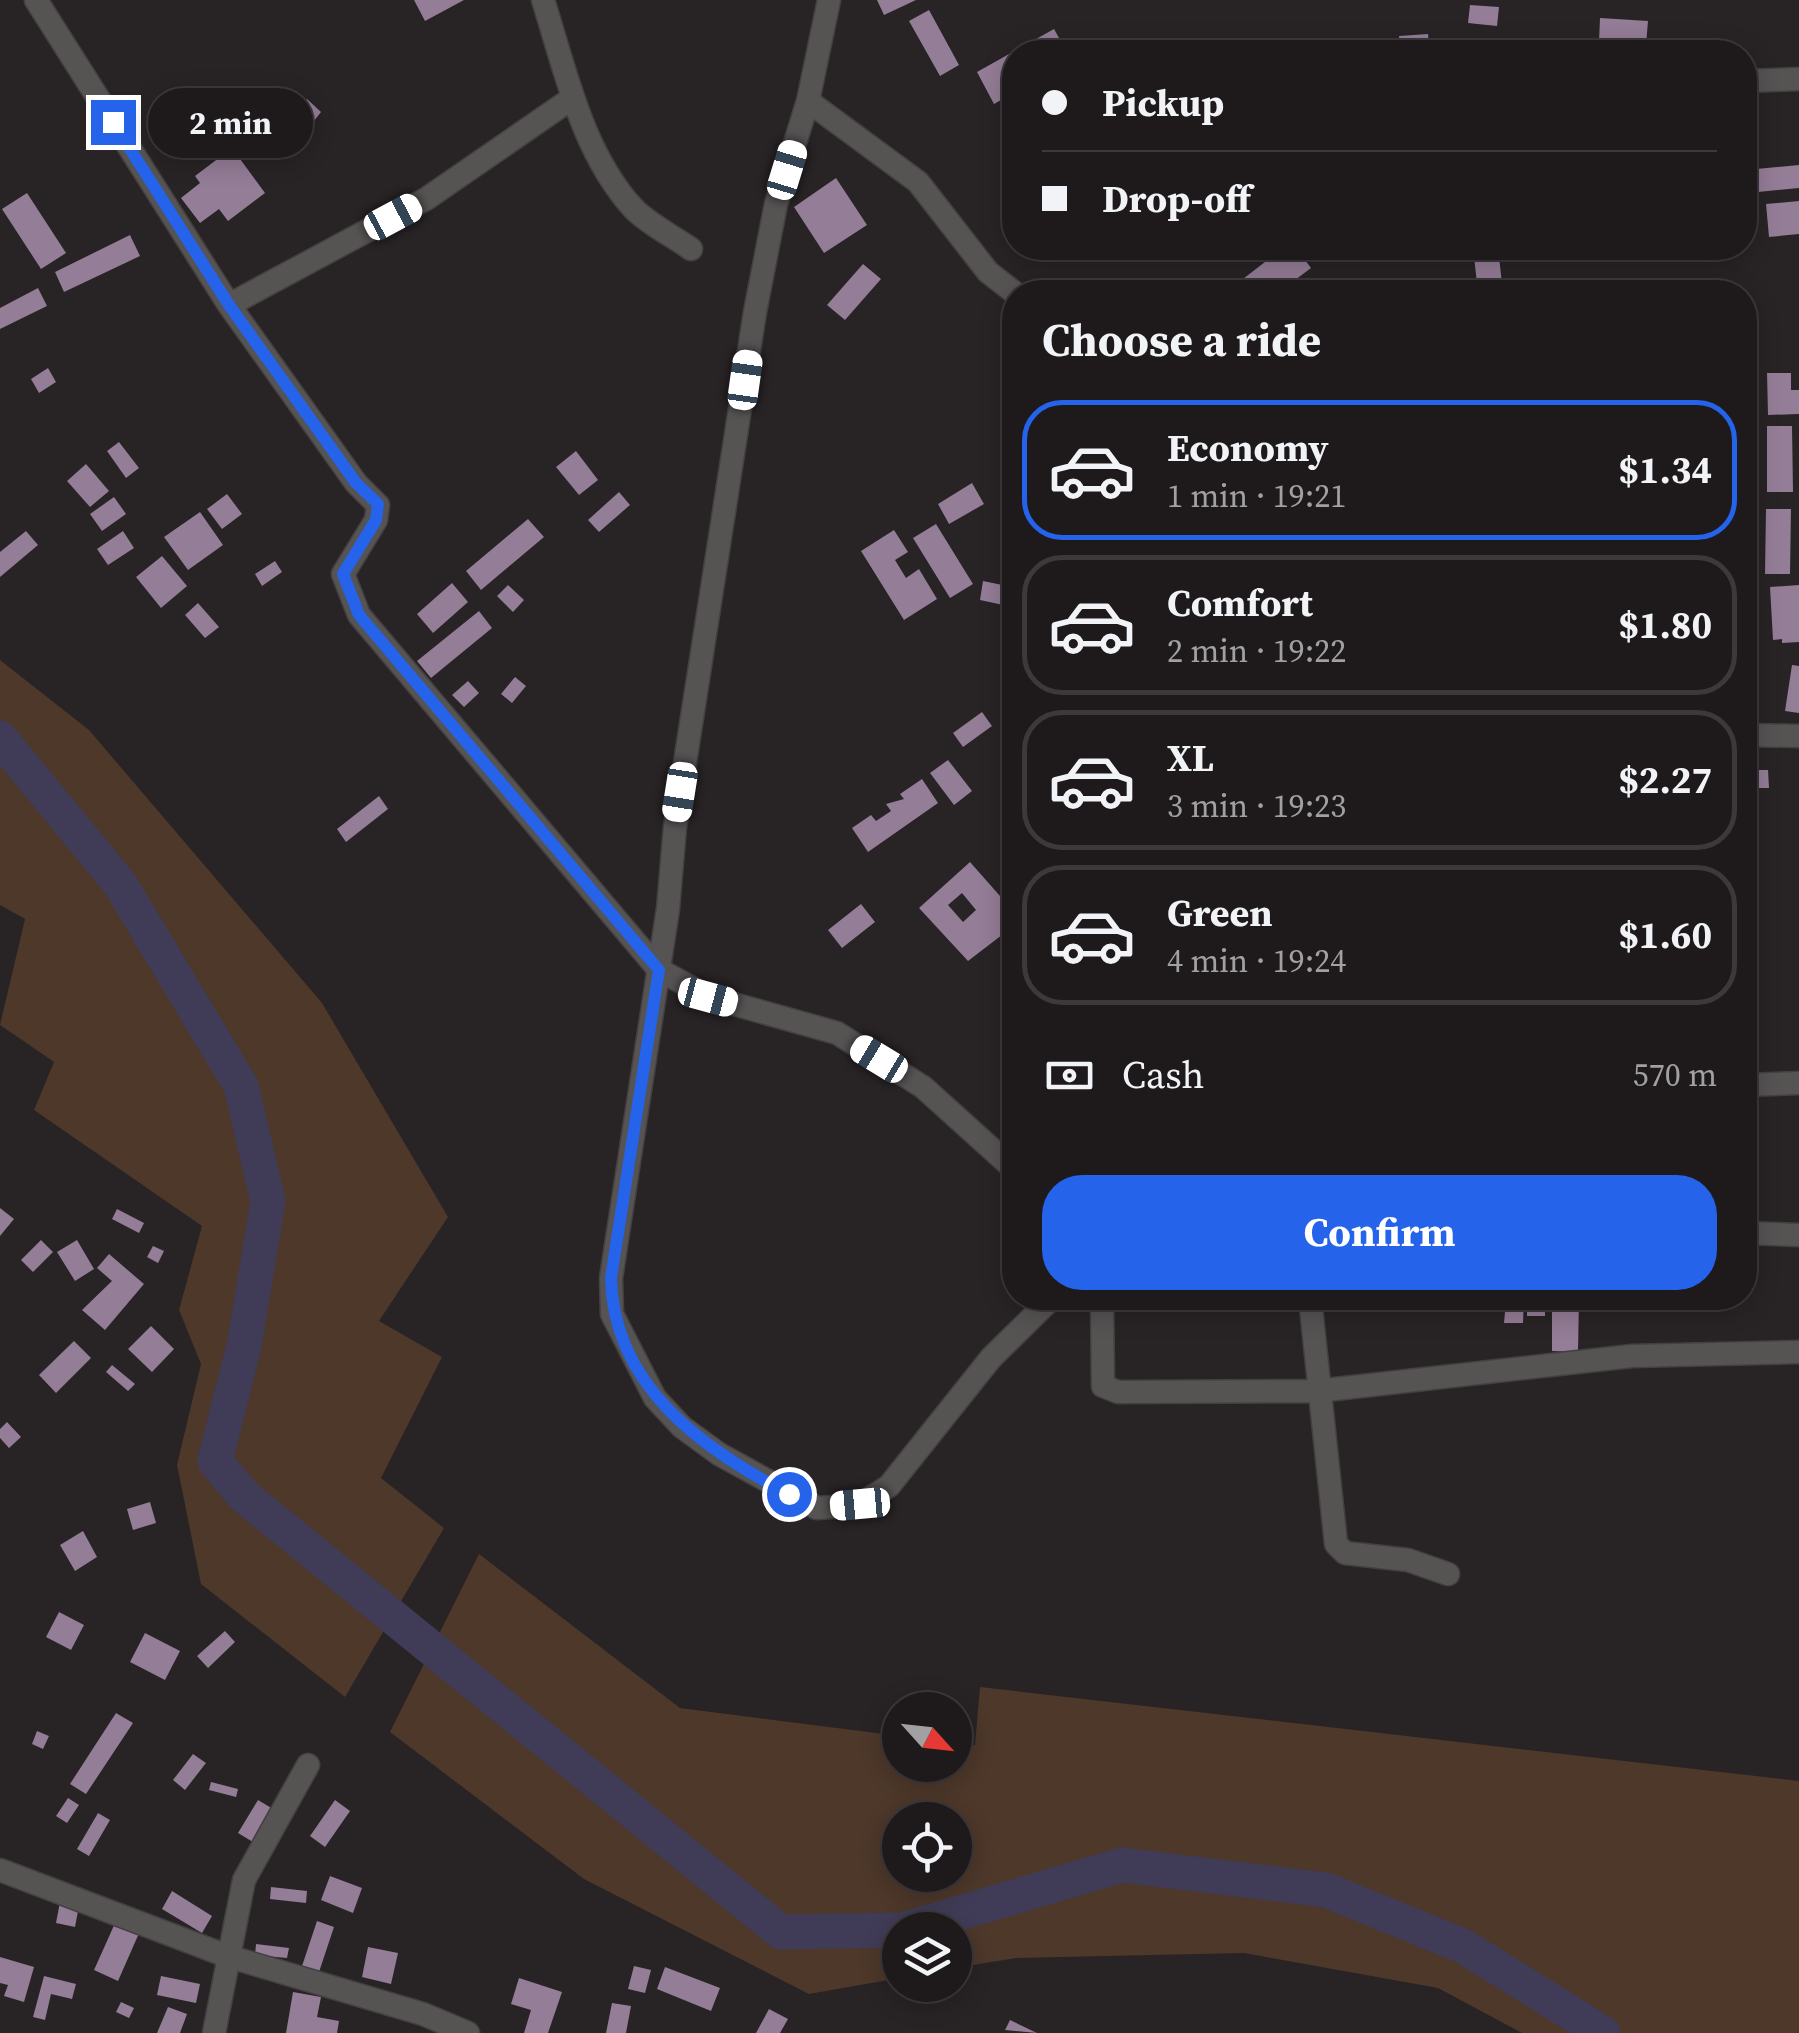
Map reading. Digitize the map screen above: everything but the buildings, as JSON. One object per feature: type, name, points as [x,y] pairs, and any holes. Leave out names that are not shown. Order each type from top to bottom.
[{"type":"street","points":[[36,0],[229,305],[356,483],[378,504],[376,520],[343,574],[359,615],[659,970],[708,997],[836,1033],[923,1087],[1002,1158]]},
{"type":"street","points":[[543,0],[571,99],[634,209],[692,248]]},
{"type":"street","points":[[829,0],[808,101],[776,204],[755,312],[675,826],[659,970],[611,1278],[612,1314],[654,1398],[682,1427],[747,1471],[817,1508],[860,1504],[889,1486],[991,1358],[1040,1310]]},
{"type":"street","points":[[1757,80],[1799,78]]},
{"type":"street","points":[[229,305],[426,199],[571,99]]},
{"type":"street","points":[[808,101],[918,182],[988,272],[1002,282]]},
{"type":"street","points":[[1757,735],[1799,736]]},
{"type":"street","points":[[1757,1084],[1799,1083]]},
{"type":"street","points":[[1757,1233],[1799,1235]]},
{"type":"street","points":[[1102,1310],[1103,1386],[1118,1392],[1317,1391],[1632,1356],[1799,1352]]},
{"type":"street","points":[[1311,1310],[1336,1544],[1345,1553],[1408,1560],[1448,1574]]},
{"type":"street","points":[[214,2033],[244,1880],[308,1765]]},
{"type":"street","points":[[0,1870],[422,2024],[468,2033]]},
{"type":"shaded area","points":[[0,660],[89,730],[322,1003],[448,1217],[379,1321],[442,1357],[381,1478],[444,1528],[345,1697],[201,1584],[177,1465],[201,1364],[179,1310],[202,1226],[34,1110],[54,1062],[0,1025],[25,919],[0,905]]},
{"type":"shaded area","points":[[479,1554],[680,1708],[882,1734],[882,1782],[972,1782],[972,1745],[975,1745],[980,1687],[1799,1781],[1799,2033],[1522,2033],[1438,1988],[1244,1953],[1016,1958],[972,1965],[972,1912],[882,1912],[882,1981],[809,1994],[584,1879],[390,1732]]},
{"type":"waterway","points":[[0,738],[120,884],[241,1086],[268,1201],[244,1346],[215,1461],[244,1496],[781,1932],[902,1930],[1122,1865],[1326,1890],[1463,1946],[1603,2033]]},
{"type":"route","points":[[113,122],[229,305],[356,483],[378,504],[376,520],[343,574],[359,615],[659,970],[611,1278],[612,1314],[654,1398],[682,1427],[718,1454],[789,1494]]}]
